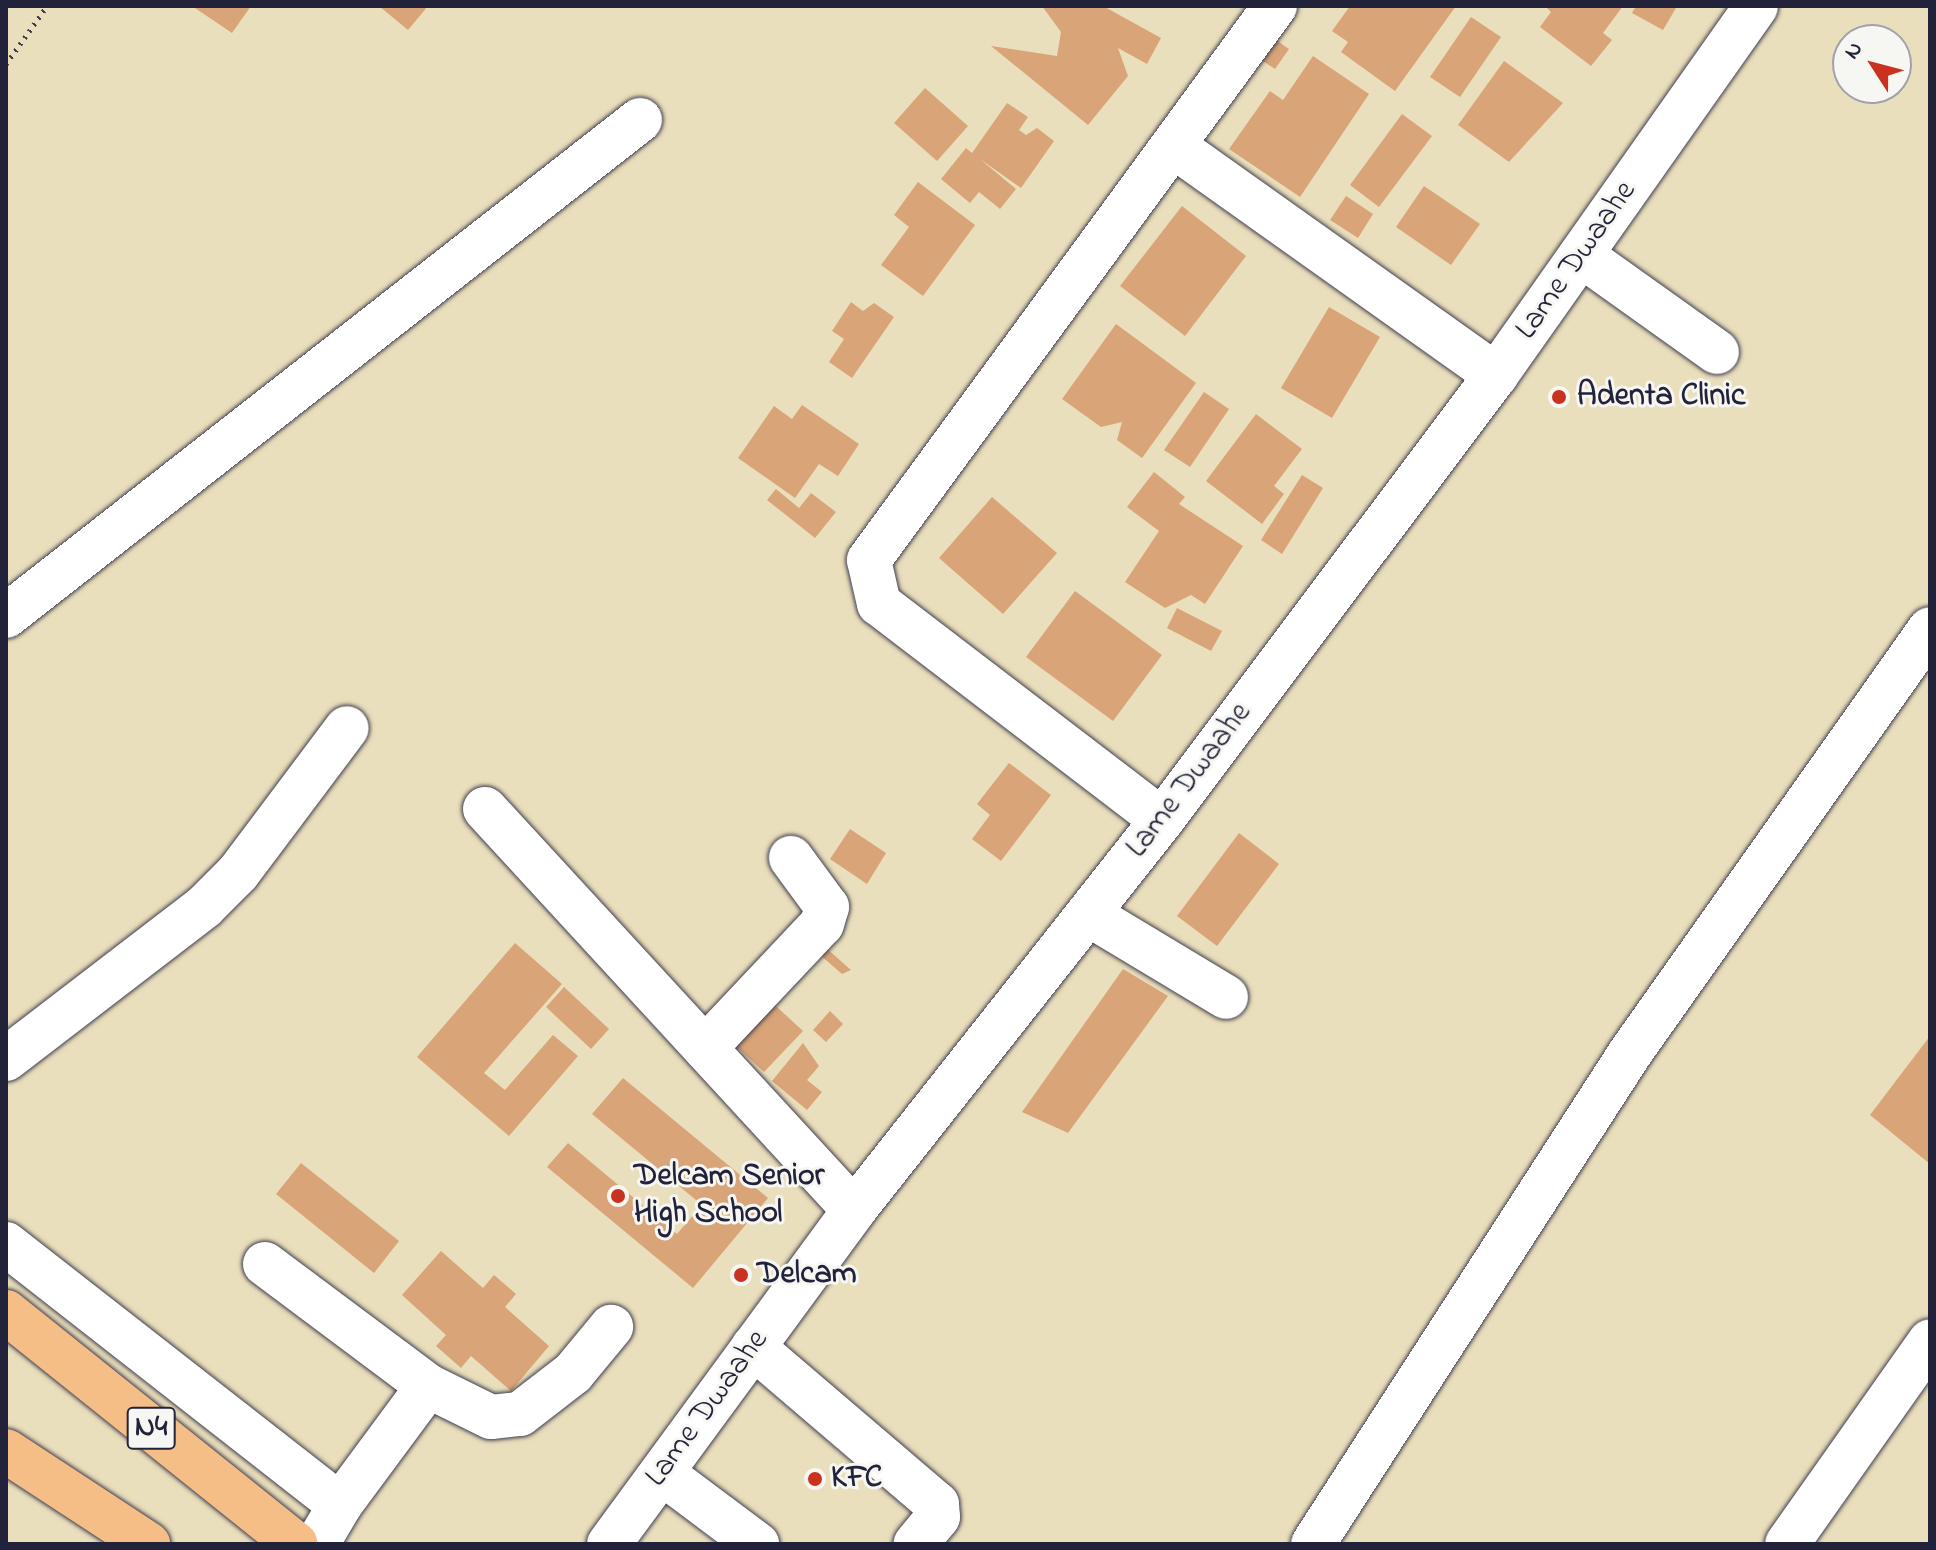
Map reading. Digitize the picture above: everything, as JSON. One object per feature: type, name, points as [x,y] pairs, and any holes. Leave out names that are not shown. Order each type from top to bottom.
[{"type":"highway","name":"N4","points":[[6,1312],[296,1544]]},
{"type":"highway","points":[[6,1451],[148,1544]]},
{"type":"street","points":[[1162,820],[879,604],[869,560],[1175,147],[1275,6]]},
{"type":"street","name":"Lame Dwaahe","points":[[609,1544],[854,1210],[1162,820],[1496,375],[1756,6]]},
{"type":"street","points":[[6,616],[640,120]]},
{"type":"street","points":[[1175,147],[1496,375]]},
{"type":"street","points":[[1581,255],[1717,352]]},
{"type":"street","points":[[1313,1544],[1630,1053],[1930,629]]},
{"type":"street","points":[[6,1059],[204,907],[238,873],[347,728]]},
{"type":"street","points":[[485,809],[854,1210]]},
{"type":"street","points":[[705,1048],[822,924],[827,907],[791,858]]},
{"type":"street","points":[[1088,914],[1226,997]]},
{"type":"street","points":[[6,1244],[340,1505]]},
{"type":"street","points":[[265,1264],[428,1386],[491,1417],[520,1414],[573,1373],[611,1327]]},
{"type":"street","points":[[1787,1544],[1930,1341]]},
{"type":"street","points":[[753,1347],[937,1504],[938,1517],[915,1544]]},
{"type":"street","points":[[317,1544],[340,1505],[428,1386]]},
{"type":"street","points":[[662,1473],[757,1544]]},
{"type":"path","points":[[6,64],[47,6]]},
{"type":"building","points":[[192,6],[251,6],[232,33]]},
{"type":"building","points":[[379,6],[428,6],[408,30]]},
{"type":"building","points":[[1042,6],[1103,6],[1161,38],[1147,64],[1118,48],[1128,76],[1088,125],[991,46],[1057,56],[1061,32]]},
{"type":"building","points":[[1350,6],[1456,6],[1395,91],[1341,52],[1348,42],[1332,31]]},
{"type":"building","points":[[1545,6],[1623,6],[1603,33],[1612,40],[1591,66],[1540,27],[1551,12]]},
{"type":"building","points":[[1636,6],[1676,8],[1663,30],[1632,13]]},
{"type":"building","points":[[1471,17],[1501,37],[1460,97],[1430,77]]},
{"type":"building","points":[[1266,33],[1289,49],[1275,69],[1252,54]]},
{"type":"building","points":[[1313,56],[1369,94],[1300,197],[1229,149],[1270,91],[1283,100]]},
{"type":"building","points":[[1504,61],[1563,103],[1509,162],[1458,125]]},
{"type":"building","points":[[925,88],[968,126],[937,161],[894,123]]},
{"type":"building","points":[[1007,103],[1028,117],[1019,130],[1026,135],[1037,128],[1054,141],[1021,188],[980,159],[1016,189],[1000,209],[979,192],[970,203],[941,179],[966,148],[972,153]]},
{"type":"building","points":[[1402,114],[1432,136],[1379,207],[1350,185]]},
{"type":"building","points":[[918,182],[975,225],[923,296],[881,265],[909,227],[894,215]]},
{"type":"building","points":[[1424,186],[1480,224],[1451,265],[1396,227]]},
{"type":"building","points":[[1346,196],[1373,214],[1358,238],[1330,220]]},
{"type":"building","points":[[1182,206],[1246,256],[1185,336],[1120,286]]},
{"type":"building","points":[[851,302],[863,311],[874,303],[894,317],[852,378],[829,362],[844,339],[832,331]]},
{"type":"building","points":[[1329,307],[1380,337],[1332,418],[1281,388]]},
{"type":"building","points":[[1116,324],[1196,383],[1142,458],[1117,440],[1122,422],[1101,427],[1062,399]]},
{"type":"building","points":[[1204,392],[1229,409],[1190,467],[1164,450]]},
{"type":"building","points":[[802,405],[859,444],[838,476],[819,464],[795,498],[738,458],[774,406],[792,419]]},
{"type":"building","points":[[1256,414],[1302,449],[1274,486],[1284,494],[1262,524],[1206,481]]},
{"type":"building","points":[[1154,472],[1185,497],[1179,504],[1243,546],[1205,604],[1191,595],[1165,608],[1125,582],[1159,531],[1127,507]]},
{"type":"building","points":[[1302,475],[1323,488],[1282,554],[1261,540]]},
{"type":"building","points":[[776,489],[799,508],[811,493],[836,512],[815,538],[767,500]]},
{"type":"building","points":[[992,497],[1057,553],[1003,614],[939,558]]},
{"type":"building","points":[[1075,591],[1162,655],[1113,721],[1026,657]]},
{"type":"building","points":[[1177,608],[1222,631],[1211,651],[1167,628]]},
{"type":"building","points":[[1009,763],[1051,795],[1001,861],[972,839],[990,815],[977,804]]},
{"type":"building","points":[[850,829],[886,853],[867,884],[830,859]]},
{"type":"building","points":[[1239,833],[1279,864],[1217,946],[1177,916]]},
{"type":"building","points":[[515,943],[562,984],[484,1073],[505,1090],[553,1035],[578,1056],[509,1136],[417,1057]]},
{"type":"building","points":[[825,947],[851,970],[842,974],[819,954]]},
{"type":"building","points":[[1123,969],[1168,996],[1068,1133],[1022,1112]]},
{"type":"building","points":[[564,987],[609,1029],[591,1049],[546,1007]]},
{"type":"building","points":[[765,996],[803,1031],[764,1072],[727,1038]]},
{"type":"building","points":[[830,1011],[843,1024],[826,1042],[813,1030]]},
{"type":"building","points":[[1930,1036],[1930,1164],[1870,1115]]},
{"type":"building","points":[[803,1043],[819,1066],[807,1080],[822,1092],[807,1110],[772,1081]]},
{"type":"building","points":[[623,1078],[768,1198],[693,1288],[547,1167],[568,1143],[677,1234],[702,1205],[592,1114]]},
{"type":"building","points":[[301,1163],[399,1241],[374,1273],[276,1194]]},
{"type":"building","points":[[441,1251],[483,1288],[494,1275],[516,1294],[505,1307],[549,1346],[511,1391],[471,1356],[461,1368],[436,1346],[446,1335],[402,1295]]},
{"type":"place","name":"Adenta Clinic","points":[[1559,397]]},
{"type":"place","name":"Delcam Senior High School","points":[[618,1196]]},
{"type":"place","name":"Delcam","points":[[741,1275]]},
{"type":"place","name":"KFC","points":[[815,1479]]}]
